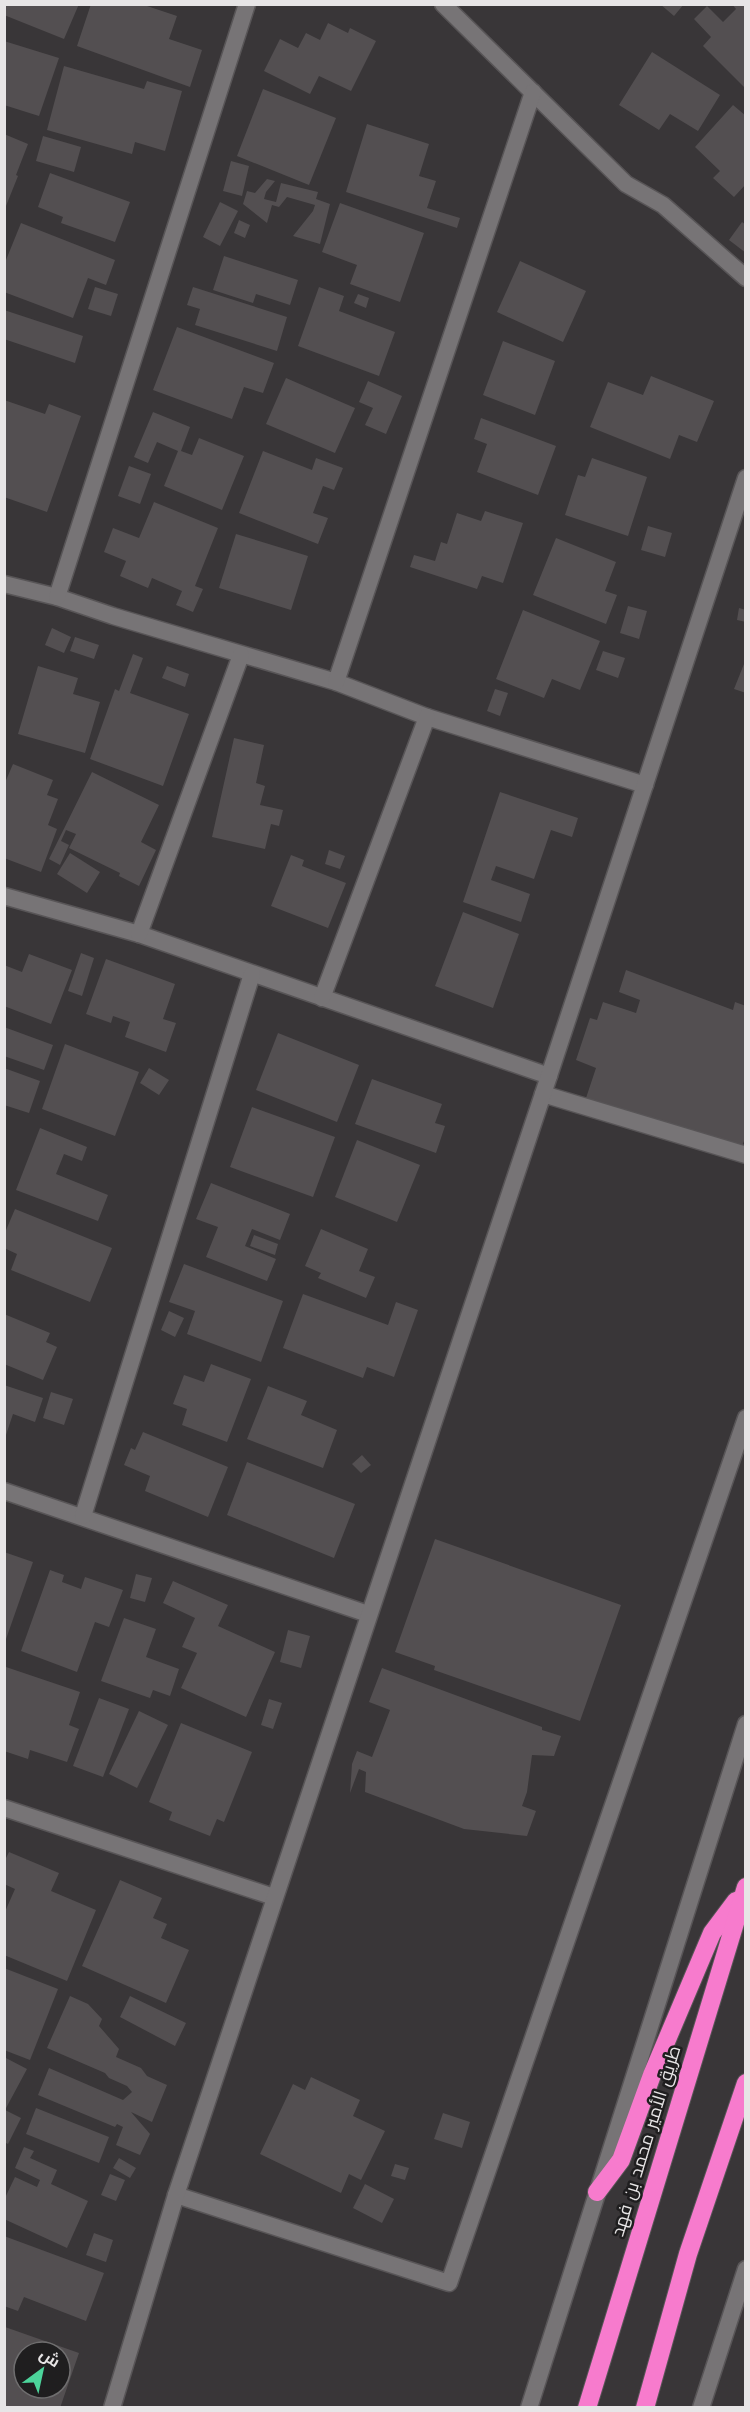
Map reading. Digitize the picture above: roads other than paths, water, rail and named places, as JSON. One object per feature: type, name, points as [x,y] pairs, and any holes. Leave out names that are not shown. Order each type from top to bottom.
[{"type":"highway","points":[[597,2192],[621,2160],[652,2075],[712,1933],[745,1888]]},
{"type":"highway","name":"طريق الأمير محمد بن فهد","points":[[587,2408],[745,1888]]},
{"type":"highway","points":[[645,2408],[688,2254],[746,2083]]},
{"type":"street","points":[[57,597],[247,4]]},
{"type":"street","points":[[443,4],[626,184],[663,205],[746,278]]},
{"type":"street","points":[[336,682],[533,92]]},
{"type":"street","points":[[112,2408],[176,2195],[746,478]]},
{"type":"street","points":[[4,584],[57,597],[241,655],[336,682],[427,717],[645,785]]},
{"type":"street","points":[[139,934],[241,655]]},
{"type":"street","points":[[322,998],[427,717]]},
{"type":"street","points":[[4,896],[139,934],[549,1076]]},
{"type":"street","points":[[83,1516],[252,974]]},
{"type":"street","points":[[543,1094],[746,1155]]},
{"type":"street","points":[[176,2195],[449,2283],[746,1418]]},
{"type":"street","points":[[4,1491],[368,1614]]},
{"type":"street","points":[[529,2408],[746,1724]]},
{"type":"street","points":[[4,1808],[228,1884],[274,1897]]},
{"type":"street","points":[[701,2408],[746,2269]]}]
